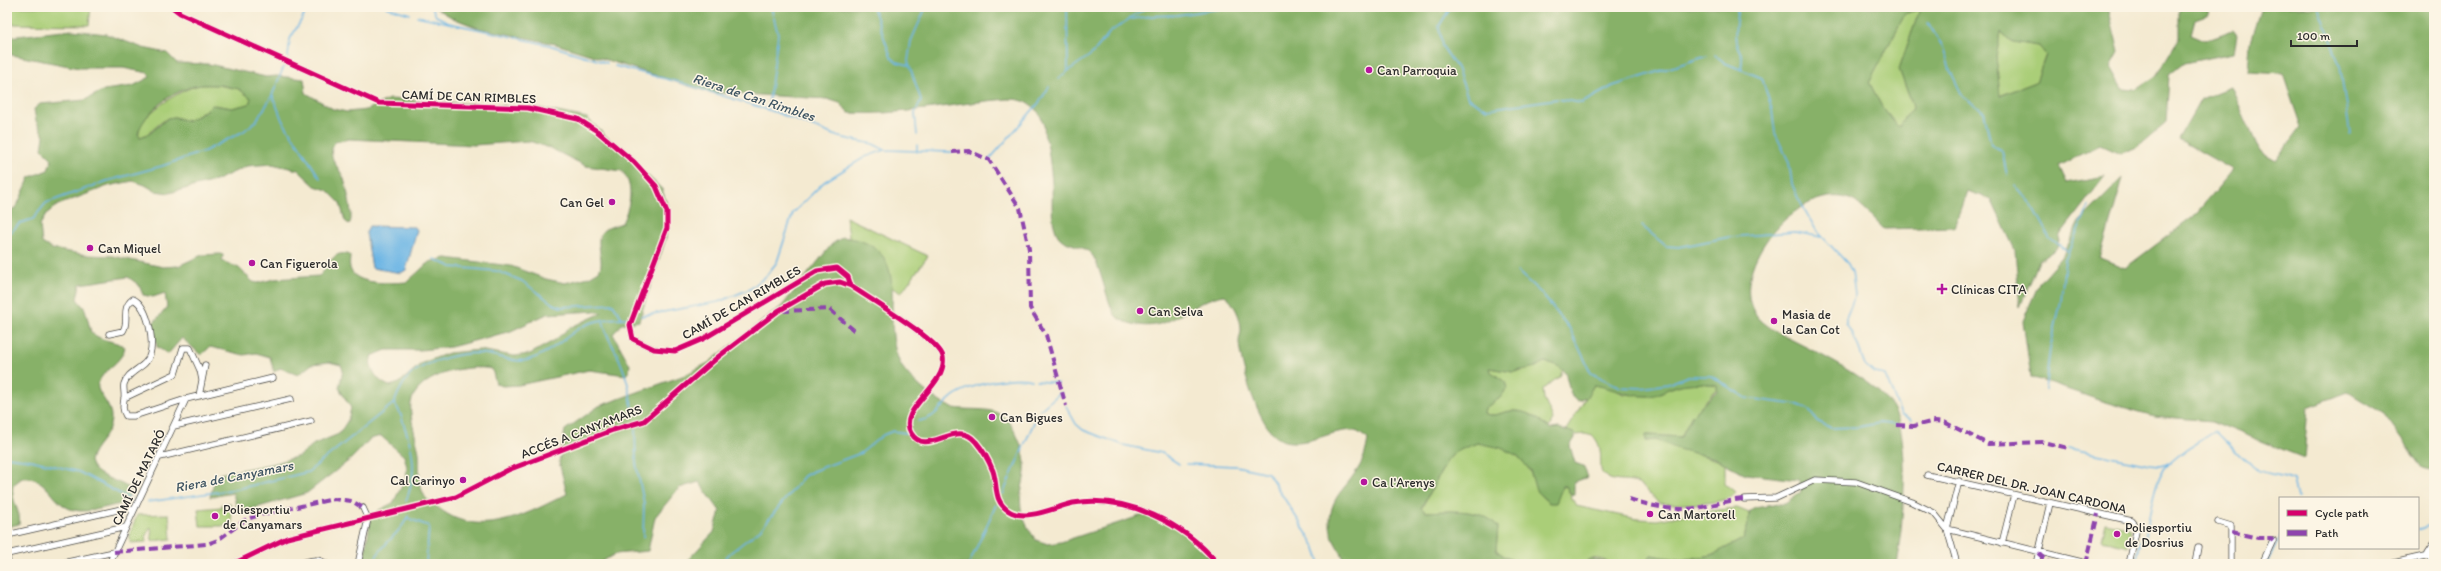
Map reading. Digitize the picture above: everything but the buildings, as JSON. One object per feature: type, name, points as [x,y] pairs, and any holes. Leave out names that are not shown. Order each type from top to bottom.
[{"type":"street","name":"CAMÍ DE CAN RIMBLES","points":[[172,7],[180,13],[378,103],[528,108],[578,119],[597,131],[634,162],[656,186],[667,212],[667,228],[630,325],[633,339],[643,346],[654,350],[675,351],[689,346],[763,305],[818,271],[837,268],[848,276],[851,286]]},
{"type":"street","name":"ACCÉS A CANYAMARS","points":[[233,564],[287,538],[456,497],[508,470],[613,430],[644,421],[718,357],[778,311],[825,284],[840,282],[851,286],[926,337],[941,350],[944,365],[942,374],[910,416],[910,430],[915,438],[927,442],[959,432],[970,436],[984,453],[993,470],[996,493],[1006,509],[1022,515],[1074,503],[1105,503],[1133,508],[1159,518],[1181,531],[1208,552],[1218,564]]},
{"type":"street","points":[[109,334],[123,331],[126,327],[124,310],[127,303],[133,299],[139,302],[148,318],[150,355],[146,362],[128,375],[124,385],[122,410],[126,416],[134,416],[186,399],[273,378]]},
{"type":"street","points":[[124,398],[175,374],[183,348],[190,348],[200,370],[202,380]]},
{"type":"street","points":[[199,396],[205,365]]},
{"type":"street","name":"CAMÍ DE MATARÓ","points":[[109,564],[186,399]]},
{"type":"street","points":[[174,426],[291,399]]},
{"type":"street","points":[[160,457],[311,421]]},
{"type":"street","name":"CARRER DEL DR. JOAN CARDONA","points":[[1927,474],[2132,521],[2137,527],[2129,564]]},
{"type":"street","points":[[1744,499],[1776,498],[1816,480],[1856,482],[1912,502],[1934,513],[1947,530],[1957,564]]},
{"type":"street","points":[[1947,530],[1959,482]]},
{"type":"street","points":[[2002,543],[2014,495]]},
{"type":"street","points":[[2036,564],[2050,503]]},
{"type":"street","points":[[7,535],[126,508],[133,510]]},
{"type":"street","points":[[358,564],[368,519],[363,508]]},
{"type":"street","points":[[2218,522],[2231,526],[2231,564]]},
{"type":"street","points":[[8,564],[7,553],[126,527]]},
{"type":"street","points":[[1947,530],[2086,563]]},
{"type":"street","points":[[2262,564],[2272,540]]},
{"type":"street","points":[[2434,544],[2429,549],[2429,555],[2434,563]]},
{"type":"street","points":[[2195,564],[2198,547]]},
{"type":"street","points":[[58,564],[114,552]]},
{"type":"street","points":[[2389,564],[2429,555]]},
{"type":"street","points":[[298,564],[312,560],[322,561],[326,564]]},
{"type":"green space","points":[[7,7],[91,7],[89,25],[7,24]]},
{"type":"green space","points":[[434,7],[2108,7],[2119,52],[2111,67],[2123,89],[2135,90],[2156,76],[2179,38],[2179,7],[2210,7],[2209,14],[2195,19],[2191,34],[2205,40],[2233,30],[2237,35],[2234,53],[2184,63],[2169,75],[2166,122],[2137,147],[2120,154],[2100,145],[2059,166],[2067,183],[2105,176],[2060,235],[2058,246],[2054,251],[2039,261],[2020,307],[2015,250],[1991,199],[1967,191],[1954,227],[1884,229],[1856,202],[1833,197],[1813,201],[1794,212],[1776,228],[1762,247],[1752,268],[1749,289],[1752,308],[1756,314],[1774,330],[1837,364],[1863,380],[1875,389],[1892,406],[1898,420],[1902,438],[1904,483],[1901,528],[1896,564],[1645,564],[1651,555],[1682,560],[1712,555],[1743,539],[1747,529],[1750,511],[1755,508],[1785,503],[1801,492],[1799,480],[1746,474],[1714,458],[1678,449],[1656,440],[1646,441],[1646,435],[1681,437],[1692,415],[1717,391],[1717,385],[1700,383],[1688,384],[1671,388],[1651,396],[1641,396],[1627,394],[1594,385],[1586,398],[1578,401],[1572,397],[1567,378],[1563,370],[1553,364],[1544,362],[1536,367],[1513,372],[1489,368],[1490,371],[1505,382],[1507,388],[1500,398],[1485,408],[1484,413],[1488,415],[1495,415],[1511,411],[1520,411],[1534,417],[1551,429],[1559,428],[1574,433],[1575,438],[1570,446],[1575,463],[1583,466],[1588,477],[1574,482],[1574,495],[1572,496],[1566,486],[1563,486],[1556,503],[1549,503],[1536,491],[1530,470],[1518,456],[1501,448],[1477,443],[1455,452],[1447,461],[1421,508],[1426,512],[1454,511],[1474,513],[1484,516],[1498,527],[1496,550],[1505,557],[1522,564],[1345,564],[1330,529],[1331,513],[1335,500],[1351,479],[1362,461],[1368,439],[1358,432],[1350,430],[1300,442],[1290,442],[1280,439],[1272,433],[1258,410],[1252,395],[1240,352],[1240,320],[1234,306],[1225,295],[1202,302],[1172,319],[1150,326],[1129,323],[1116,316],[1110,305],[1093,256],[1085,249],[1063,240],[1056,232],[1052,214],[1051,167],[1047,141],[1042,119],[1039,113],[1031,105],[1021,100],[1008,99],[889,113],[849,113],[840,103],[827,99],[708,92],[556,44],[478,28],[453,18]],"holes":[[[1920,9],[1899,69],[1913,107],[1898,127],[1882,107],[1869,82],[1905,14]],[[2001,32],[2013,42],[2039,46],[2046,55],[2036,82],[2000,96],[1996,56]]]},
{"type":"green space","points":[[2261,7],[2434,7],[2434,471],[2423,468],[2384,414],[2348,392],[2308,407],[2304,458],[2211,421],[2154,416],[2105,402],[2031,377],[2023,321],[2040,281],[2062,256],[2079,222],[2123,178],[2100,258],[2125,268],[2193,217],[2233,170],[2178,139],[2201,99],[2231,87],[2260,152],[2276,161],[2301,127],[2283,74],[2248,72],[2250,42]]},
{"type":"green space","points":[[1920,9],[1899,69],[1913,107],[1898,127],[1882,107],[1869,82],[1905,14]]},
{"type":"green space","points":[[72,30],[106,34],[143,48],[167,53],[177,63],[209,64],[266,77],[277,76],[304,79],[306,93],[333,109],[347,112],[366,110],[389,99],[538,108],[587,118],[662,189],[668,208],[669,218],[666,238],[639,321],[622,324],[613,334],[630,365],[629,371],[626,375],[589,370],[519,385],[503,386],[496,384],[492,369],[459,369],[447,372],[426,383],[418,390],[412,399],[411,411],[419,453],[420,485],[425,497],[429,501],[456,518],[472,523],[504,521],[520,516],[567,494],[559,462],[565,430],[599,406],[685,375],[708,363],[782,306],[832,244],[843,237],[867,243],[881,254],[889,269],[892,287],[892,326],[895,346],[901,365],[910,377],[932,397],[948,406],[954,408],[987,410],[994,412],[1007,420],[1013,428],[1025,460],[1021,510],[1028,528],[1036,540],[1048,544],[1061,542],[1149,513],[1174,524],[1217,564],[684,564],[714,532],[720,511],[699,482],[679,488],[655,517],[648,551],[615,554],[598,564],[363,564],[371,518],[379,510],[393,503],[406,478],[407,467],[404,456],[381,436],[370,439],[351,459],[307,493],[238,513],[233,493],[210,497],[215,479],[219,474],[276,463],[299,456],[314,444],[339,434],[348,420],[351,408],[339,388],[343,370],[341,365],[329,362],[312,364],[298,375],[280,368],[274,372],[270,357],[256,353],[244,355],[210,347],[201,355],[182,338],[168,354],[157,347],[153,323],[167,308],[165,293],[153,297],[143,295],[139,285],[128,277],[80,284],[77,299],[85,309],[91,332],[99,338],[125,347],[120,358],[104,374],[98,384],[99,391],[111,414],[111,420],[107,432],[94,450],[90,461],[92,467],[96,471],[131,490],[126,503],[86,511],[74,510],[66,507],[38,481],[31,478],[22,478],[13,485],[13,496],[19,515],[19,524],[7,527],[7,211],[16,208],[30,177],[48,170],[52,159],[42,149],[44,136],[36,121],[34,109],[40,104],[85,100],[104,90],[133,86],[150,77],[148,73],[123,68],[79,68],[7,54],[8,37]],"holes":[[[220,85],[239,89],[251,98],[249,104],[232,108],[212,105],[205,112],[187,121],[174,117],[168,118],[149,134],[140,137],[138,134],[146,118],[160,103],[169,97],[195,86]],[[349,139],[474,145],[529,141],[550,148],[586,166],[622,171],[629,183],[629,203],[622,223],[604,230],[601,234],[599,239],[601,261],[599,271],[589,277],[565,283],[546,279],[511,266],[446,258],[429,262],[407,282],[384,283],[366,281],[353,274],[350,268],[350,255],[344,254],[335,256],[319,276],[274,279],[258,283],[253,282],[239,268],[222,261],[223,255],[220,254],[202,255],[178,266],[163,267],[112,256],[87,255],[52,249],[42,243],[40,225],[47,213],[58,205],[108,186],[133,181],[145,185],[155,191],[169,193],[215,181],[247,166],[272,164],[298,170],[315,186],[327,190],[340,203],[345,221],[349,224],[351,221],[351,210],[344,179],[332,157],[331,152],[335,142]],[[594,311],[602,313],[569,328],[555,340],[530,354],[514,356],[479,350],[449,353],[422,363],[399,383],[390,386],[378,379],[372,370],[372,356],[386,350],[420,350],[451,347],[511,331],[547,314]]]},
{"type":"green space","points":[[2001,32],[2013,42],[2039,46],[2046,54],[2036,82],[1999,96],[1996,56]]},
{"type":"green space","points":[[203,85],[217,85],[239,89],[251,98],[249,104],[232,108],[215,105],[190,120],[183,120],[176,117],[169,118],[149,133],[140,137],[139,130],[143,122],[159,106],[169,99],[189,88]]},
{"type":"green space","points":[[846,217],[928,256],[901,293],[887,285],[852,254]]},
{"type":"green space","points":[[1544,362],[1558,365],[1563,369],[1560,376],[1543,389],[1544,399],[1553,419],[1549,428],[1534,416],[1525,413],[1511,411],[1488,415],[1484,413],[1485,408],[1500,398],[1507,388],[1505,382],[1489,371],[1489,368],[1513,372],[1523,371]]},
{"type":"green space","points":[[1701,383],[1717,385],[1718,388],[1692,415],[1681,437],[1647,435],[1646,441],[1656,440],[1725,463],[1725,484],[1735,492],[1731,497],[1723,500],[1700,504],[1659,503],[1643,487],[1636,483],[1614,480],[1606,477],[1601,471],[1599,446],[1593,436],[1585,434],[1576,435],[1566,430],[1594,385],[1613,388],[1623,394],[1649,396],[1683,384]]},
{"type":"green space","points":[[1477,443],[1497,446],[1517,455],[1529,470],[1542,497],[1553,503],[1560,489],[1566,486],[1576,506],[1637,519],[1657,520],[1700,512],[1737,508],[1749,513],[1747,529],[1743,539],[1712,555],[1682,560],[1651,555],[1645,564],[1616,564],[1599,559],[1591,559],[1584,564],[1561,565],[1526,564],[1515,561],[1505,557],[1496,550],[1498,527],[1484,516],[1455,511],[1426,512],[1421,509],[1447,461],[1455,452]]},
{"type":"green space","name":"Poliesportiu de Canyamars","points":[[230,503],[232,523],[228,523],[228,526],[200,526],[198,509],[222,507],[222,504]]},
{"type":"green space","points":[[169,514],[171,539],[152,541],[151,527],[146,535],[147,542],[130,543],[130,533],[137,515]]},
{"type":"green space","name":"Poliesportiu de Dosrius","points":[[2106,523],[2132,529],[2128,546],[2102,540]]},
{"type":"green space","points":[[1590,559],[1616,564],[1584,564]]},
{"type":"water","points":[[369,226],[415,227],[417,230],[406,270],[401,273],[372,268],[366,233]]},
{"type":"waterway","points":[[288,57],[290,39],[309,7]]},
{"type":"waterway","name":"Riera de Can Rimbles","points":[[386,7],[410,14]]},
{"type":"waterway","name":"Riera de Can Rimbles","points":[[432,7],[436,16],[447,21]]},
{"type":"waterway","points":[[768,109],[778,34],[771,7]]},
{"type":"waterway","points":[[873,7],[891,57],[897,62],[909,65]]},
{"type":"waterway","points":[[917,135],[915,113],[921,100],[908,61],[911,41],[926,7]]},
{"type":"waterway","points":[[1058,79],[1068,71],[1067,7]]},
{"type":"waterway","points":[[1068,71],[1092,54],[1110,32],[1147,7]]},
{"type":"waterway","points":[[1132,19],[1150,16],[1177,15],[1231,7]]},
{"type":"waterway","points":[[1451,7],[1439,26],[1442,46],[1457,68],[1468,98],[1487,109],[1557,99],[1582,103],[1613,86],[1707,56]]},
{"type":"waterway","points":[[1738,7],[1735,33],[1736,42],[1742,56],[1741,69]]},
{"type":"waterway","points":[[2318,7],[2340,66],[2350,134]]},
{"type":"waterway","name":"Riera de Can Rimbles","points":[[417,16],[549,45],[607,63]]},
{"type":"waterway","points":[[1928,23],[1943,47],[1950,70],[1963,97],[1984,111],[1991,145],[2002,151],[2007,175]]},
{"type":"waterway","points":[[1715,55],[1725,63],[1762,78],[1772,110],[1775,133],[1789,162],[1792,184],[1798,198],[1816,230],[1848,264],[1852,272],[1855,295],[1846,318],[1846,323],[1857,343],[1865,365],[1874,373],[1885,375],[1901,414],[1911,420]]},
{"type":"waterway","points":[[7,236],[20,223],[33,219],[46,203],[107,181],[162,166],[205,151],[244,131],[256,121],[271,98],[284,66]]},
{"type":"waterway","name":"Riera de Can Rimbles","points":[[615,66],[678,82],[778,113],[839,137],[873,144],[885,150]]},
{"type":"waterway","points":[[989,160],[1038,104],[1049,87]]},
{"type":"waterway","points":[[273,96],[282,120],[320,178]]},
{"type":"waterway","name":"Riera de Canyamars","points":[[917,145],[917,152]]},
{"type":"waterway","name":"Riera de Canyamars","points":[[641,316],[718,302],[750,289],[766,276],[777,262],[793,213],[824,182],[865,157],[885,150],[952,152]]},
{"type":"waterway","points":[[2015,186],[2031,204],[2050,239],[2068,252]]},
{"type":"waterway","points":[[2045,390],[2050,349],[2061,301],[2065,259],[2089,206]]},
{"type":"waterway","points":[[1642,226],[1666,246],[1679,247],[1729,237],[1795,232],[1821,237]]},
{"type":"waterway","points":[[434,259],[452,267],[497,271],[522,281],[553,304],[561,307],[613,304],[622,318]]},
{"type":"waterway","points":[[1517,271],[1541,293],[1570,329],[1591,373],[1620,387],[1642,388],[1668,384],[1688,376],[1711,376],[1746,398],[1799,405],[1808,409],[1817,421],[1831,428],[1858,427],[1880,423],[1897,425]]},
{"type":"waterway","name":"Riera de Canyamars","points":[[148,502],[237,489],[308,472],[394,403],[401,387],[408,377],[418,369],[457,355],[477,353],[512,360],[528,360],[548,351],[588,324],[608,319],[627,318]]},
{"type":"waterway","points":[[603,320],[606,332],[625,375],[631,399],[632,415]]},
{"type":"waterway","points":[[918,421],[933,416],[950,399],[966,389],[1001,380],[1032,380]]},
{"type":"waterway","points":[[1036,381],[1058,383]]},
{"type":"waterway","points":[[1040,410],[1061,392]]},
{"type":"waterway","points":[[394,403],[401,415],[411,447],[413,474],[406,501]]},
{"type":"waterway","name":"Riera de Canyamars","points":[[1066,406],[1076,424],[1083,430],[1123,445],[1162,453],[1179,464]]},
{"type":"waterway","points":[[1003,494],[1038,413]]},
{"type":"waterway","points":[[635,429],[636,463],[644,504],[643,537]]},
{"type":"waterway","points":[[720,564],[730,553],[761,529],[804,476],[813,471],[861,453],[883,435],[893,431],[906,433]]},
{"type":"waterway","points":[[2135,564],[2141,542],[2145,540],[2152,502],[2161,474],[2176,457],[2215,431],[2244,460],[2255,468],[2260,471],[2294,480],[2298,497]]},
{"type":"waterway","points":[[2068,448],[2149,465],[2161,466],[2171,463]]},
{"type":"waterway","name":"Riera de Canyamars","points":[[7,457],[31,460],[79,472],[132,500]]},
{"type":"waterway","points":[[1186,464],[1236,466],[1268,473],[1314,545],[1320,564]]},
{"type":"waterway","points":[[969,564],[996,505]]},
{"type":"waterway","points":[[372,564],[380,550],[401,528],[408,516]]},
{"type":"waterway","points":[[407,518],[429,526],[426,564]]},
{"type":"waterway","points":[[2419,530],[2434,523]]},
{"type":"waterway","points":[[2267,564],[2279,538]]},
{"type":"marked path","points":[[952,152],[969,151],[989,160],[1020,208],[1029,249],[1030,308],[1046,335],[1066,406]]},
{"type":"marked path","points":[[782,311],[829,309],[856,332]]},
{"type":"marked path","points":[[1897,425],[1914,426],[1935,421],[1944,422],[1988,444],[2043,442],[2068,448]]},
{"type":"marked path","points":[[114,552],[207,544],[218,540],[245,520],[259,515],[334,499],[352,501],[363,508]]},
{"type":"marked path","points":[[1629,499],[1674,509],[1702,507],[1744,499]]},
{"type":"marked path","points":[[2086,564],[2098,514]]},
{"type":"marked path","points":[[2232,532],[2258,538],[2271,538],[2273,540]]},
{"type":"marked path","points":[[2038,553],[2050,564]]},
{"type":"cycle path","points":[[172,7],[180,13],[379,103],[528,108],[578,119],[597,131],[634,162],[656,186],[667,212],[667,228],[630,325],[633,339],[654,349],[675,351],[703,339],[817,271],[837,268],[848,277],[851,286]]},
{"type":"cycle path","points":[[233,564],[287,538],[456,497],[508,470],[613,430],[644,421],[718,357],[778,311],[825,284],[840,282],[851,286],[903,320],[939,350],[943,357],[942,368],[938,378],[910,415],[908,424],[911,433],[918,440],[925,442],[960,434],[968,436],[976,442],[988,460],[993,471],[1000,503],[1009,511],[1024,515],[1041,513],[1073,503],[1093,501],[1114,503],[1134,508],[1153,515],[1189,536],[1218,564]]},
{"type":"place","name":"Can Parroquia","points":[[1369,70]]},
{"type":"place","name":"Can Gel","points":[[612,202]]},
{"type":"place","name":"Can Miquel","points":[[90,248]]},
{"type":"place","name":"Can Figuerola","points":[[252,263]]},
{"type":"place","name":"Clínicas CITA","points":[[1942,289]]},
{"type":"place","name":"Can Selva","points":[[1140,311]]},
{"type":"place","name":"Masia de la Can Cot","points":[[1774,321]]},
{"type":"place","name":"Can Bigues","points":[[992,417]]},
{"type":"place","name":"Cal Carinyo","points":[[463,480]]},
{"type":"place","name":"Ca l'Arenys","points":[[1364,482]]},
{"type":"place","name":"Can Martorell","points":[[1650,514]]},
{"type":"place","name":"Poliesportiu de Canyamars","points":[[215,516]]},
{"type":"place","name":"Poliesportiu de Dosrius","points":[[2117,534]]}]
